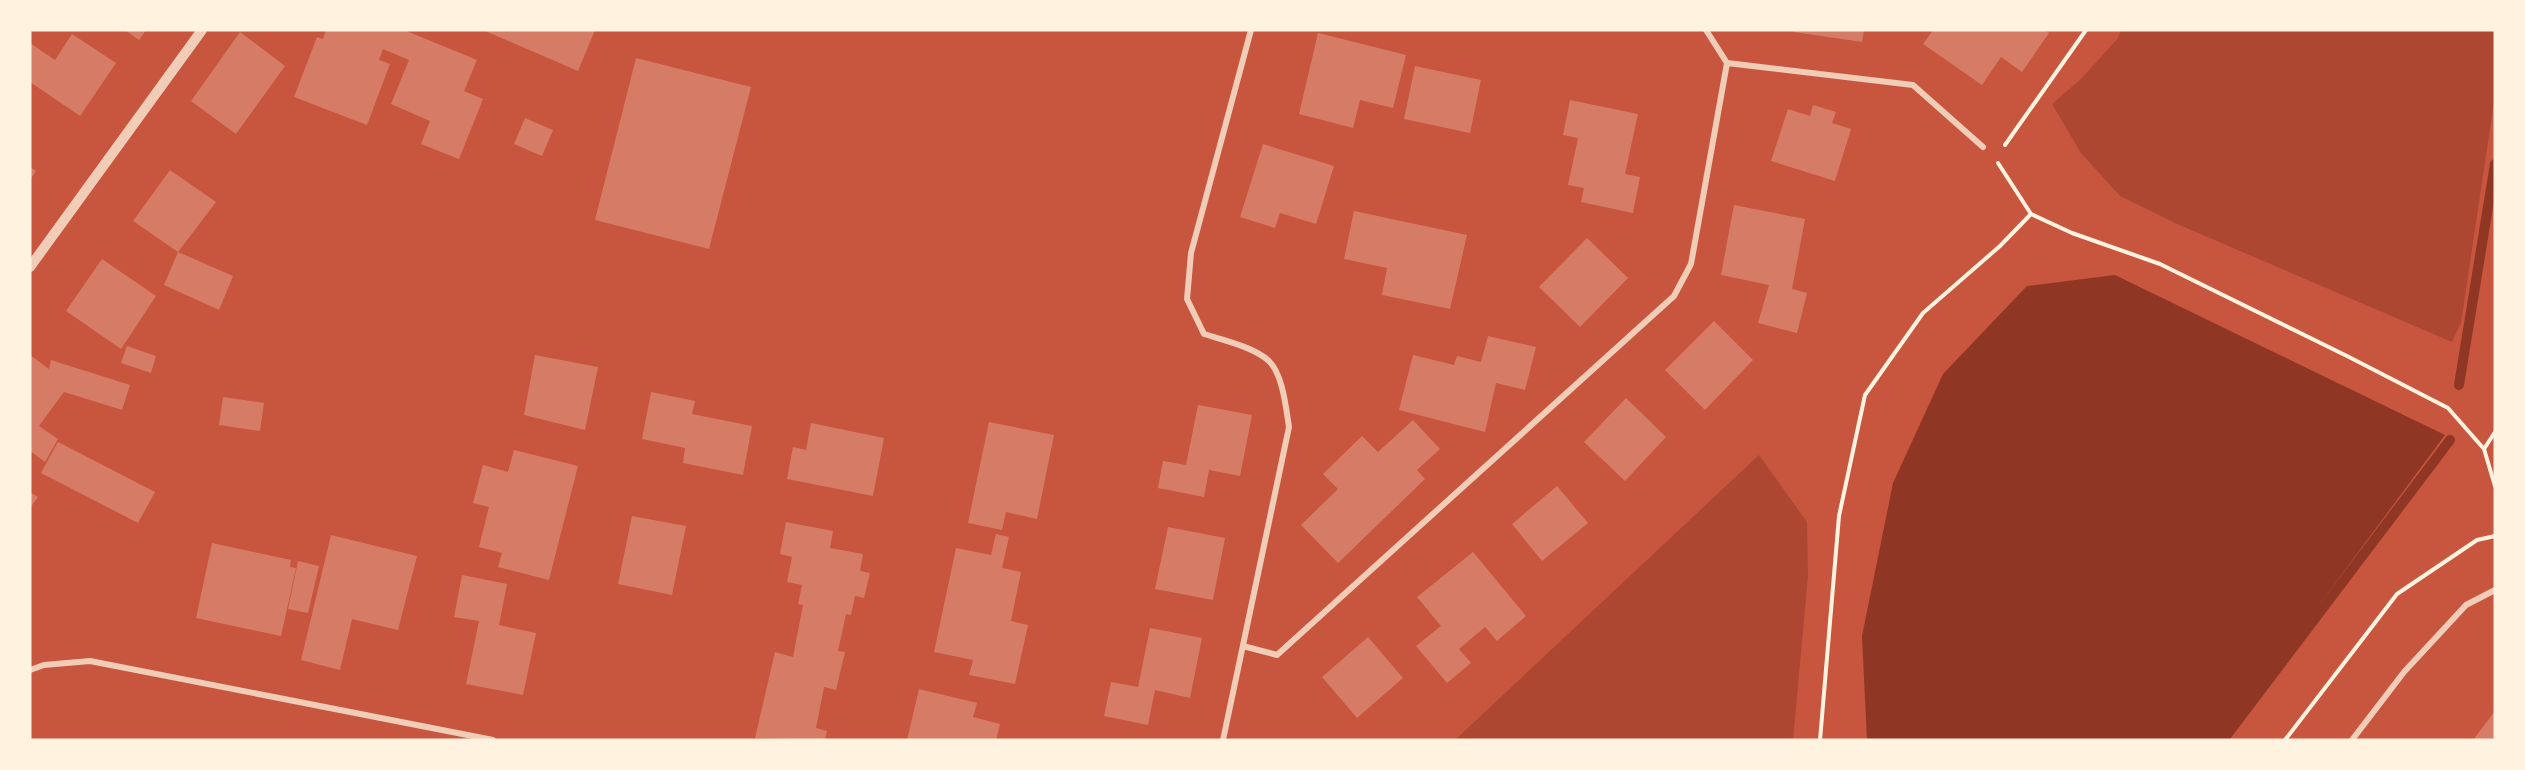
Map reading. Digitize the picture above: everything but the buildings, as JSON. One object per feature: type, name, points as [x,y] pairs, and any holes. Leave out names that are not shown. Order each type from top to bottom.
[{"type":"street","points":[[30,267],[202,30]]},
{"type":"street","points":[[1223,740],[1289,427],[1283,390],[1269,361],[1243,346],[1204,334],[1187,299],[1191,253],[1251,30]]},
{"type":"street","points":[[1243,646],[1277,655],[1674,296],[1691,264],[1727,63],[1706,30]]},
{"type":"street","points":[[1727,63],[1913,85],[1983,147]]},
{"type":"street","points":[[2352,740],[2404,672],[2466,605],[2495,590]]},
{"type":"street","points":[[30,670],[44,665],[90,661],[493,740]]},
{"type":"path","points":[[1995,159],[2086,30]]},
{"type":"path","points":[[1983,147],[1995,159],[2031,214],[2072,233],[2160,264],[2448,408],[2484,449],[2495,486]]},
{"type":"path","points":[[1820,740],[1839,516],[1865,395],[1923,313],[2000,246],[2031,214]]},
{"type":"path","points":[[2484,449],[2495,432]]},
{"type":"path","points":[[2285,740],[2397,594],[2477,540],[2495,536]]},
{"type":"shaded area","points":[[2121,30],[2495,30],[2495,95],[2461,323],[2452,342],[2175,223],[2120,196],[2081,153],[2052,104],[2081,79],[2118,38]]},
{"type":"shaded area","points":[[2115,275],[2445,435],[2219,740],[1867,740],[1862,636],[1893,483],[1943,374],[2027,286]]},
{"type":"shaded area","points":[[1759,455],[1807,522],[1808,576],[1793,740],[1455,740]]},
{"type":"waterway","points":[[2459,385],[2495,164]]},
{"type":"waterway","points":[[2223,740],[2450,440]]}]
